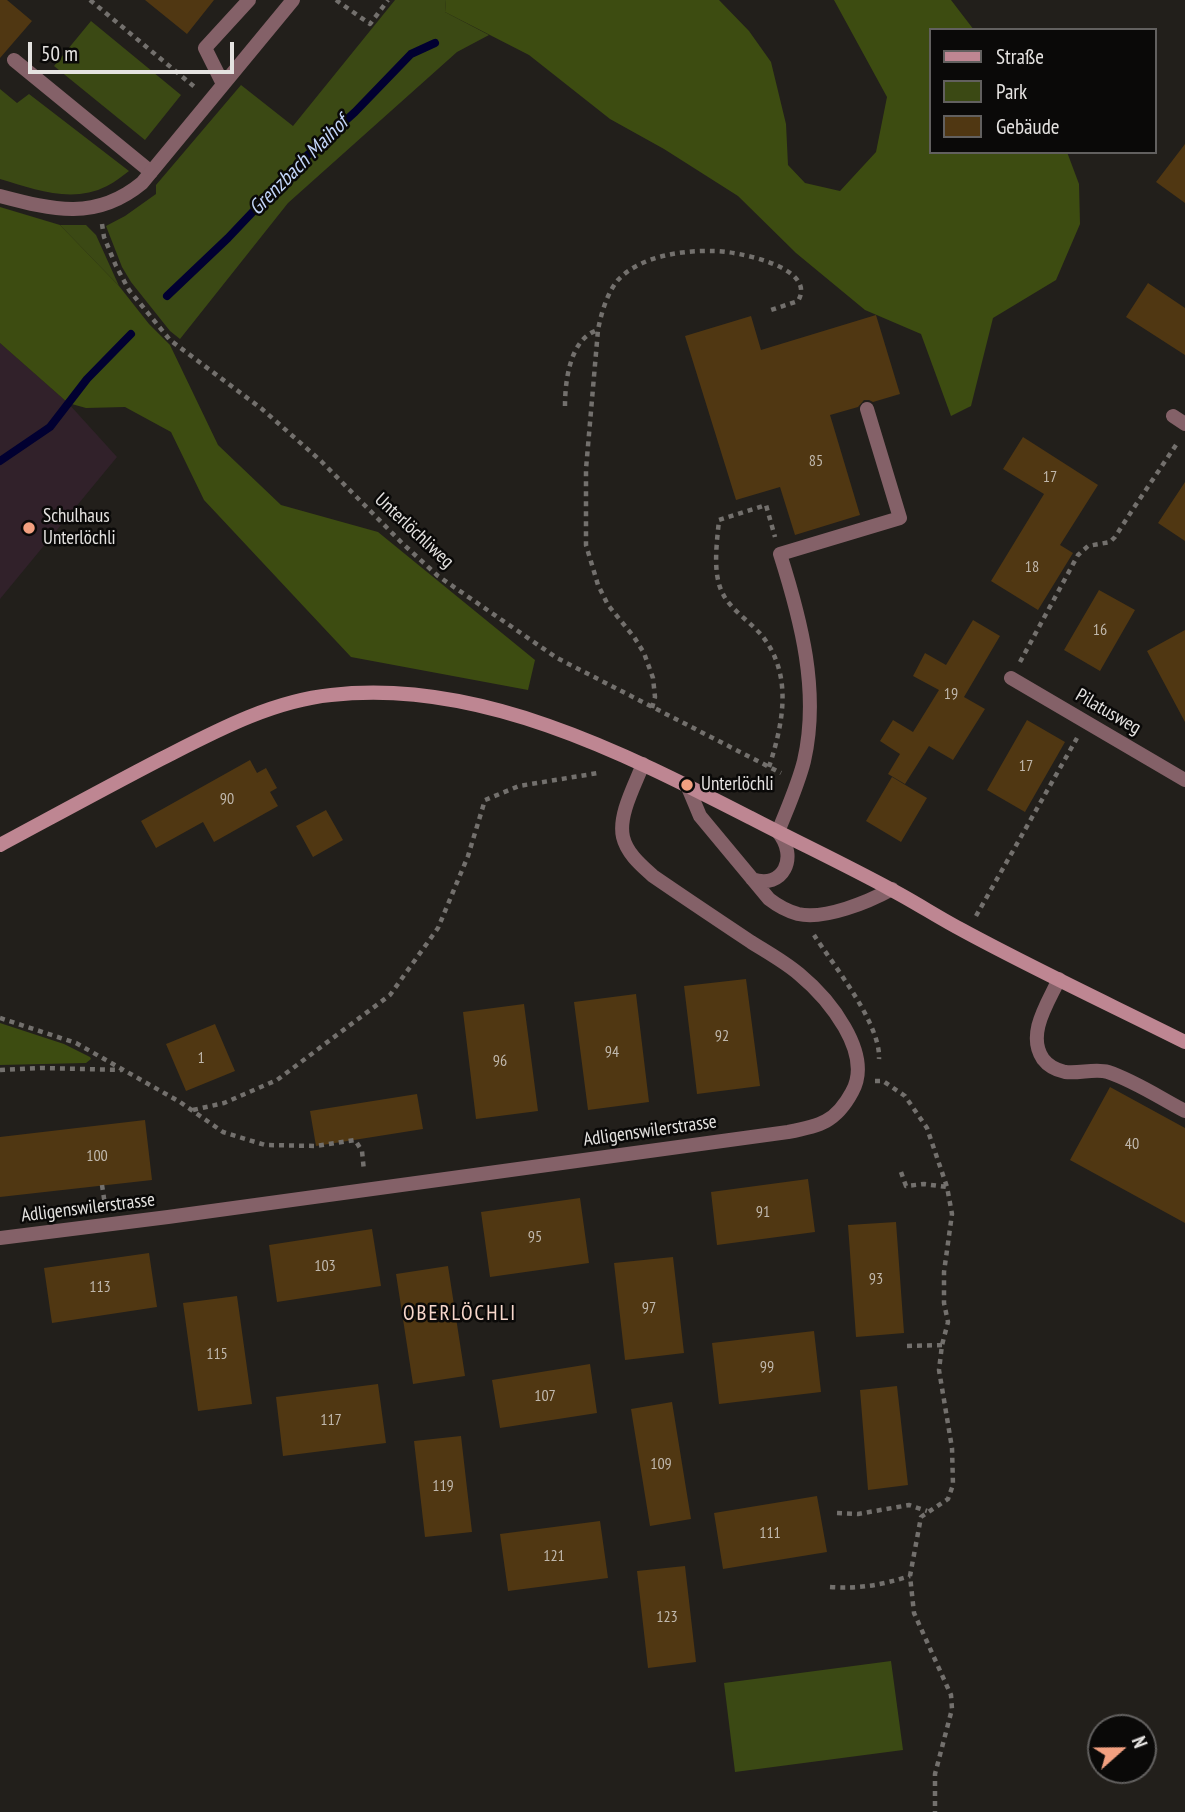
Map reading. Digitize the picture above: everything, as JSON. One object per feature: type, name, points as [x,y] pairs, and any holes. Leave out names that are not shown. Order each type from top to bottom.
[{"type":"main road","points":[[0,845],[125,777],[234,723],[288,704],[330,695],[422,694],[500,710],[643,764],[892,889],[958,928],[1185,1042]]},
{"type":"street","points":[[223,84],[205,48],[249,0]]},
{"type":"street","points":[[0,196],[44,208],[79,209],[117,201],[130,193],[142,183],[293,0]]},
{"type":"street","points":[[14,60],[151,172]]},
{"type":"street","points":[[752,879],[765,881],[775,878],[783,871],[788,861],[789,850],[778,832],[804,761],[809,728],[806,657],[794,597],[780,554],[900,518],[867,409]]},
{"type":"street","name":"Pilatusweg","points":[[1011,678],[1185,779]]},
{"type":"street","name":"Adligenswilerstrasse","points":[[0,1238],[788,1132],[817,1127],[841,1110],[858,1079],[859,1070],[855,1049],[842,1023],[824,997],[798,973],[653,876],[635,859],[623,838],[624,814],[643,764]]},
{"type":"street","points":[[687,785],[700,816],[769,900],[783,909],[800,915],[819,915],[868,902],[892,889]]},
{"type":"street","points":[[1059,979],[1035,1038],[1038,1051],[1045,1062],[1056,1070],[1069,1073],[1105,1071],[1185,1111]]},
{"type":"path","points":[[90,0],[209,100]]},
{"type":"path","points":[[336,0],[370,24],[388,0]]},
{"type":"path","name":"Unterlöchliweg","points":[[97,207],[104,237],[116,266],[130,290],[170,340],[262,409],[321,461],[438,576],[557,658],[798,781]]},
{"type":"path","points":[[652,708],[655,697],[653,678],[643,653],[634,637],[608,605],[598,585],[586,545],[586,469],[600,318],[611,290],[629,271],[648,261],[676,254],[712,251],[739,253],[770,263],[791,273],[798,280],[802,287],[798,301],[768,311]]},
{"type":"path","points":[[565,406],[566,384],[579,343],[584,337],[598,330]]},
{"type":"path","points":[[1011,678],[1078,555],[1088,546],[1110,542],[1115,537],[1185,433]]},
{"type":"path","points":[[769,767],[784,707],[782,685],[777,664],[764,638],[723,596],[716,559],[719,520],[766,505],[780,554]]},
{"type":"path","points":[[978,913],[1087,722]]},
{"type":"path","points":[[193,1110],[224,1103],[277,1080],[390,995],[438,928],[468,856],[485,800],[519,786],[598,773]]},
{"type":"path","points":[[0,1018],[76,1043],[193,1110],[223,1132],[265,1144],[316,1146],[355,1140],[362,1151],[367,1189]]},
{"type":"path","points":[[0,1070],[124,1070]]},
{"type":"path","points":[[878,1081],[883,1081],[905,1096],[927,1128],[947,1187],[952,1214],[944,1272],[944,1303],[948,1322],[939,1370],[952,1448],[953,1485],[948,1499],[921,1517],[910,1576],[914,1614],[951,1695],[952,1709],[936,1774],[935,1812]]},
{"type":"path","points":[[901,1172],[906,1186],[924,1184],[947,1187]]},
{"type":"path","points":[[907,1346],[942,1345]]},
{"type":"path","points":[[837,1513],[858,1514],[909,1505],[928,1511]]},
{"type":"path","points":[[830,1587],[856,1588],[910,1576]]},
{"type":"shaded area","name":"Schulhaus Unterlöchli","points":[[0,343],[68,403],[117,457],[0,599]]},
{"type":"green space","points":[[395,0],[446,0],[445,12],[489,35],[457,52],[288,203],[180,339],[170,331],[131,282],[122,267],[106,226],[156,194],[156,185],[241,85],[293,126]]},
{"type":"green space","points":[[446,0],[719,0],[749,31],[771,62],[786,124],[788,165],[805,183],[840,191],[876,152],[887,97],[834,0],[951,0],[972,28],[930,28],[930,154],[1068,154],[1079,184],[1080,224],[1056,280],[993,318],[971,406],[951,416],[921,334],[865,310],[796,253],[738,196],[664,149],[610,119],[529,55],[445,12]]},
{"type":"green space","points":[[91,21],[181,95],[145,140],[54,66]]},
{"type":"green space","points":[[0,89],[17,103],[29,94],[129,171],[107,186],[80,194],[53,193],[0,179]]},
{"type":"green space","points":[[0,207],[60,225],[119,286],[149,324],[170,345],[218,445],[281,505],[378,532],[535,660],[528,690],[351,657],[204,500],[171,432],[125,407],[86,408],[68,403],[0,343]]},
{"type":"green space","points":[[60,225],[86,225],[96,235],[119,286]]},
{"type":"green space","points":[[0,1023],[64,1044],[91,1059],[86,1063],[0,1065]]},
{"type":"green space","points":[[891,1661],[903,1750],[735,1772],[724,1683]]},
{"type":"building","points":[[0,0],[7,0],[32,21],[0,58]]},
{"type":"building","points":[[145,0],[214,0],[187,34]]},
{"type":"building","points":[[1185,144],[1185,203],[1156,182]]},
{"type":"building","points":[[1148,283],[1185,308],[1185,355],[1126,317]]},
{"type":"building","points":[[876,315],[900,394],[873,402],[864,400],[858,407],[830,415],[860,515],[795,535],[780,487],[736,500],[685,336],[751,316],[761,350]]},
{"type":"building","points":[[1023,437],[1098,485],[1060,545],[1073,553],[1038,610],[991,581],[1044,494],[1003,469]]},
{"type":"building","points":[[1185,482],[1185,541],[1158,523]]},
{"type":"building","points":[[1099,590],[1135,610],[1100,671],[1064,650]]},
{"type":"building","points":[[973,620],[1000,636],[964,697],[985,709],[953,760],[929,746],[905,784],[888,774],[900,754],[880,741],[893,720],[913,732],[939,690],[913,676],[925,653],[946,665]]},
{"type":"building","points":[[1185,630],[1185,722],[1147,651]]},
{"type":"building","points":[[1027,720],[1065,742],[1025,812],[987,790]]},
{"type":"building","points":[[250,760],[257,773],[266,768],[277,788],[270,792],[278,806],[214,842],[203,822],[156,848],[141,821]]},
{"type":"building","points":[[892,777],[927,798],[901,842],[866,821]]},
{"type":"building","points":[[326,810],[343,840],[313,857],[296,826]]},
{"type":"building","points":[[746,979],[760,1086],[697,1094],[684,986]]},
{"type":"building","points":[[636,994],[649,1102],[588,1110],[574,1002]]},
{"type":"building","points":[[524,1004],[538,1111],[476,1119],[463,1012]]},
{"type":"building","points":[[215,1024],[235,1071],[186,1091],[166,1044]]},
{"type":"building","points":[[1110,1087],[1185,1128],[1185,1223],[1070,1160]]},
{"type":"building","points":[[417,1094],[423,1129],[316,1146],[310,1111]]},
{"type":"building","points":[[145,1120],[152,1180],[0,1197],[0,1137]]},
{"type":"building","points":[[808,1179],[815,1232],[717,1245],[711,1192]]},
{"type":"building","points":[[580,1198],[589,1263],[490,1277],[481,1212]]},
{"type":"building","points":[[896,1222],[904,1333],[856,1337],[848,1225]]},
{"type":"building","points":[[372,1229],[381,1286],[277,1302],[269,1245]]},
{"type":"building","points":[[149,1253],[157,1307],[52,1323],[44,1268]]},
{"type":"building","points":[[673,1257],[684,1353],[625,1360],[614,1263]]},
{"type":"building","points":[[448,1266],[465,1376],[413,1384],[396,1274]]},
{"type":"building","points":[[237,1296],[252,1404],[198,1411],[183,1303]]},
{"type":"building","points":[[814,1331],[821,1392],[719,1404],[712,1343]]},
{"type":"building","points":[[590,1364],[597,1413],[500,1428],[492,1380]]},
{"type":"building","points":[[378,1384],[386,1443],[283,1456],[276,1397]]},
{"type":"building","points":[[897,1386],[908,1485],[868,1490],[860,1390]]},
{"type":"building","points":[[672,1402],[691,1519],[650,1526],[631,1409]]},
{"type":"building","points":[[461,1436],[472,1532],[425,1537],[414,1441]]},
{"type":"building","points":[[817,1496],[827,1552],[723,1569],[714,1513]]},
{"type":"building","points":[[600,1521],[608,1578],[508,1591],[500,1534]]},
{"type":"building","points":[[685,1566],[696,1662],[648,1668],[637,1571]]},
{"type":"waterway","name":"Grenzbach Maihof","points":[[167,296],[411,54],[435,43]]},
{"type":"waterway","name":"Grenzbach Maihof","points":[[0,461],[50,427],[87,379],[131,334]]},
{"type":"place","name":"Schulhaus Unterlöchli","points":[[29,528]]},
{"type":"place","name":"Unterlöchli","points":[[687,785]]},
{"type":"district","name":"OBERLÖCHLI","points":[[460,1314]]}]
